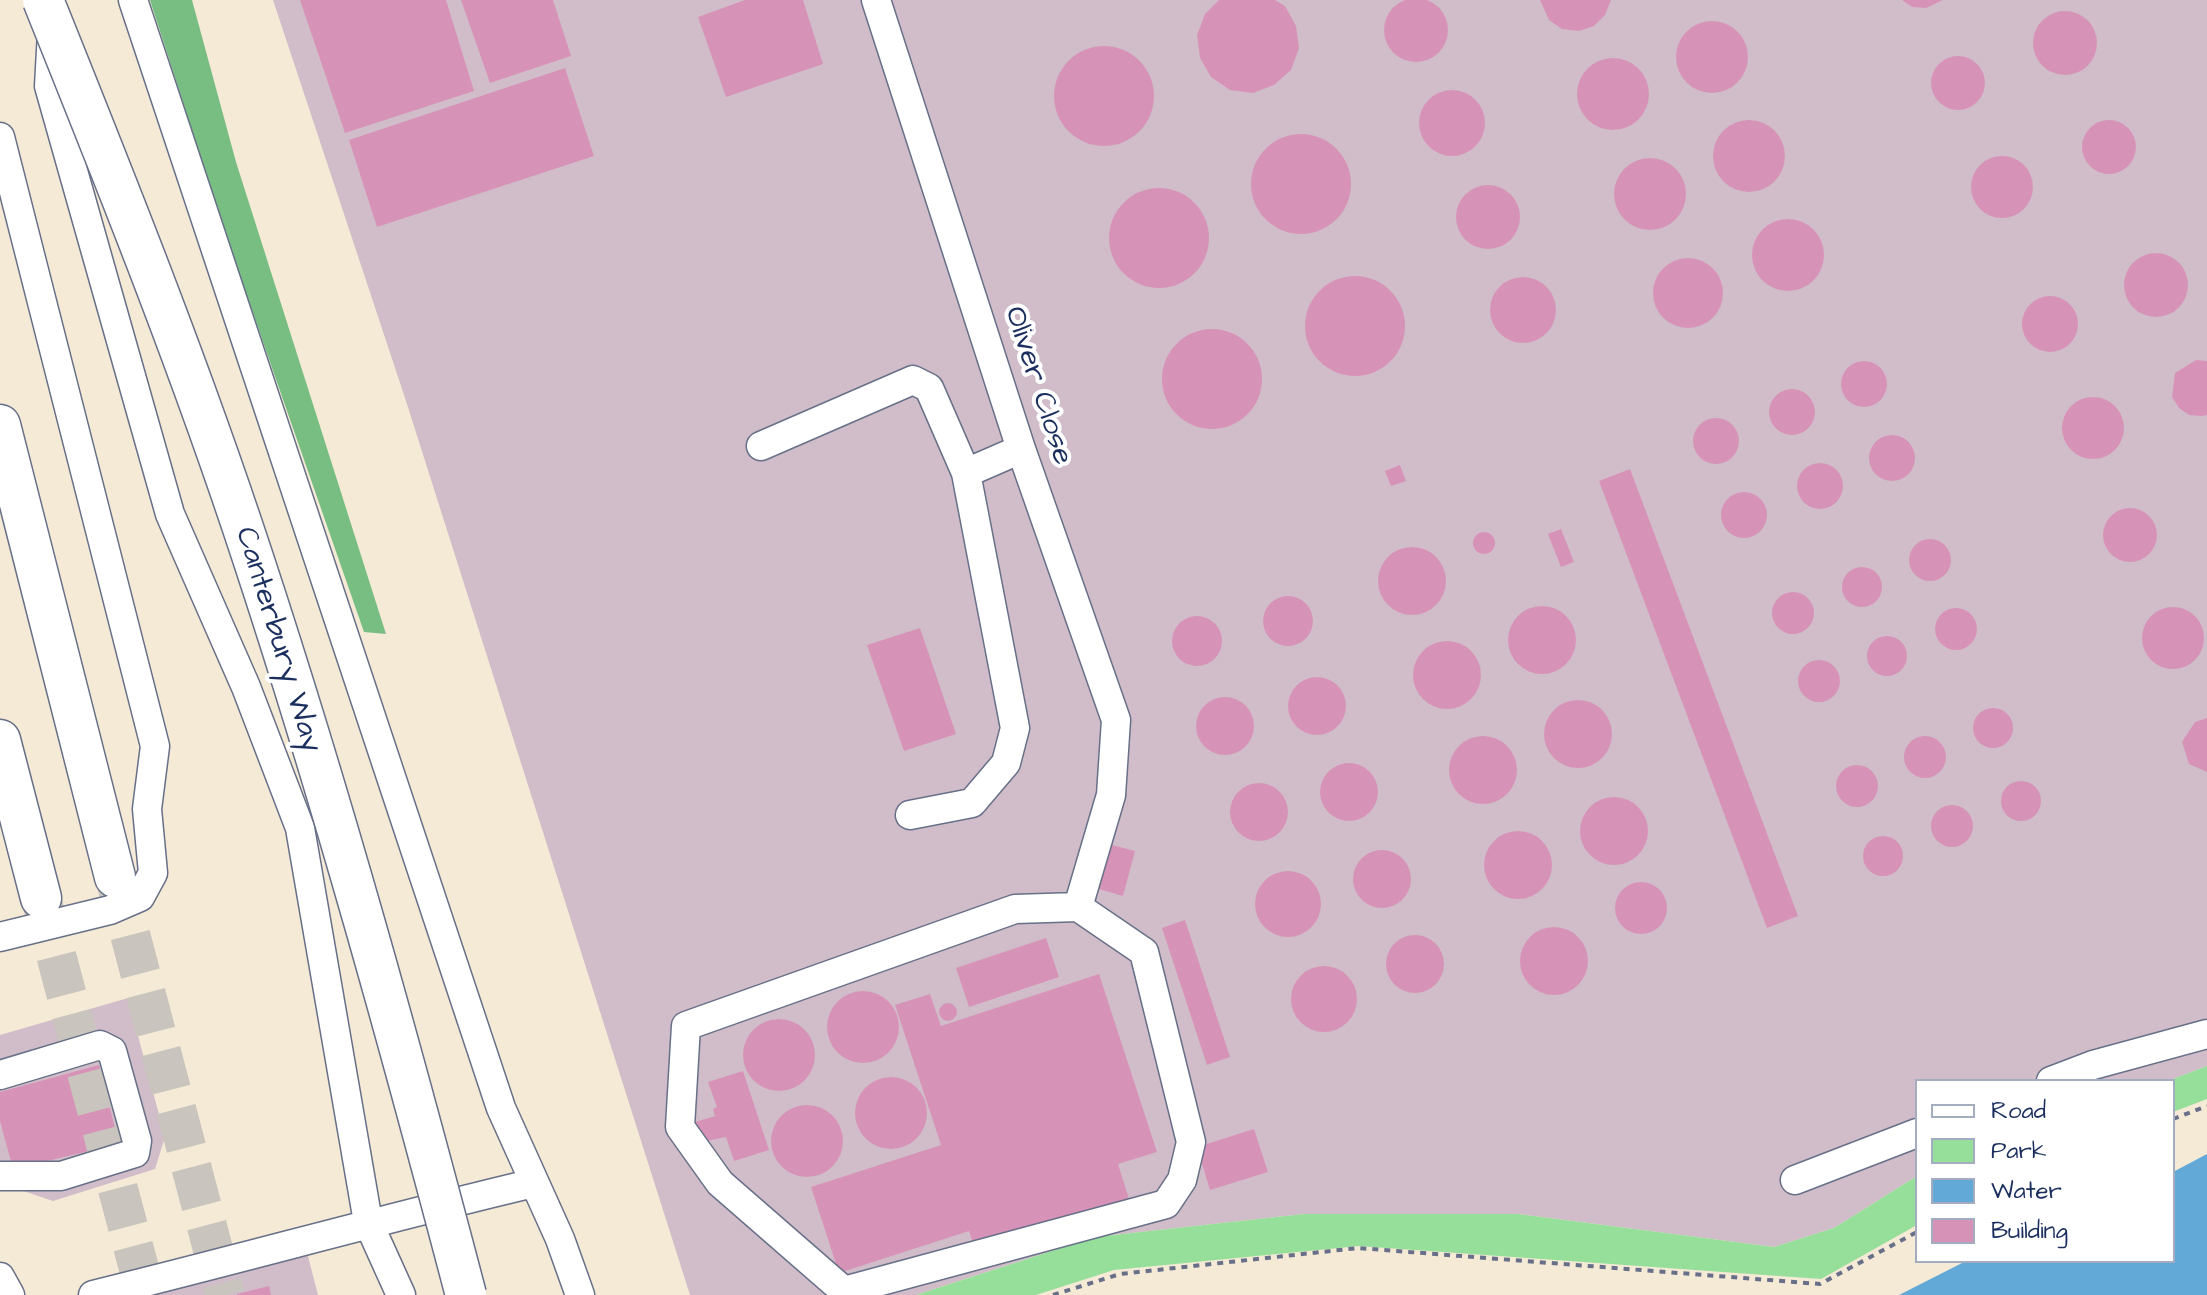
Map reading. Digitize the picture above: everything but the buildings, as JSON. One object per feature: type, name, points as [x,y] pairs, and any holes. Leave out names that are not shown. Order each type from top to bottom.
[{"type":"highway","name":"Canterbury Way","points":[[43,0],[147,259],[253,557],[386,994],[466,1295]]},
{"type":"highway","points":[[0,425],[115,877]]},
{"type":"highway","points":[[0,740],[41,898]]},
{"type":"street","points":[[54,0],[49,86],[170,514],[246,687],[300,828],[368,1222],[401,1295]]},
{"type":"street","points":[[133,0],[501,1108],[560,1239],[580,1295]]},
{"type":"street","name":"Oliver Close","points":[[876,0],[1021,449],[1116,720],[1111,795],[1078,907]]},
{"type":"street","points":[[0,137],[155,746],[147,809],[153,842],[153,873],[140,897],[110,910],[0,937]]},
{"type":"street","points":[[761,446],[913,380],[929,388],[966,473],[1015,728],[1006,763],[972,803],[910,815]]},
{"type":"street","points":[[966,473],[1021,449]]},
{"type":"street","points":[[1078,907],[1144,952],[1191,1142],[1182,1180],[1166,1204],[844,1291],[720,1183],[680,1127],[686,1026],[1015,909],[1078,907]]},
{"type":"street","points":[[2056,1079],[2093,1065],[2207,1034]]},
{"type":"street","points":[[0,1075],[100,1045],[112,1051],[137,1141],[135,1153],[61,1176],[0,1176]]},
{"type":"street","points":[[1795,1180],[1915,1134]]},
{"type":"street","points":[[93,1295],[279,1250],[368,1222],[534,1183]]},
{"type":"street","points":[[0,1277],[10,1295]]},
{"type":"path","points":[[2175,1118],[2207,1106]]},
{"type":"path","points":[[1053,1295],[1120,1274],[1358,1248],[1820,1284],[1915,1233]]},
{"type":"shaded area","points":[[273,0],[2207,0],[2207,1066],[2173,1079],[1915,1079],[1915,1177],[1834,1228],[1774,1247],[1518,1214],[1304,1214],[1095,1237],[916,1295],[690,1295],[406,401]]},
{"type":"shaded area","points":[[128,998],[165,1137],[155,1169],[53,1201],[0,1183],[0,1035]]},
{"type":"shaded area","points":[[301,1229],[318,1295],[144,1295]]},
{"type":"green space","points":[[150,0],[192,0],[236,162],[386,634],[364,632],[224,230]]},
{"type":"green space","points":[[2207,1066],[2207,1099],[2175,1111],[2173,1079]]},
{"type":"green space","points":[[1915,1177],[1915,1226],[1821,1279],[1359,1246],[1114,1270],[1036,1295],[916,1295],[1095,1237],[1304,1214],[1518,1214],[1774,1247],[1834,1228]]},
{"type":"water","points":[[2207,1154],[2207,1295],[1899,1295],[1962,1263],[2175,1263],[2175,1171]]},
{"type":"tunnel","points":[[115,877],[225,1295]]},
{"type":"tunnel","points":[[41,898],[146,1295]]}]
